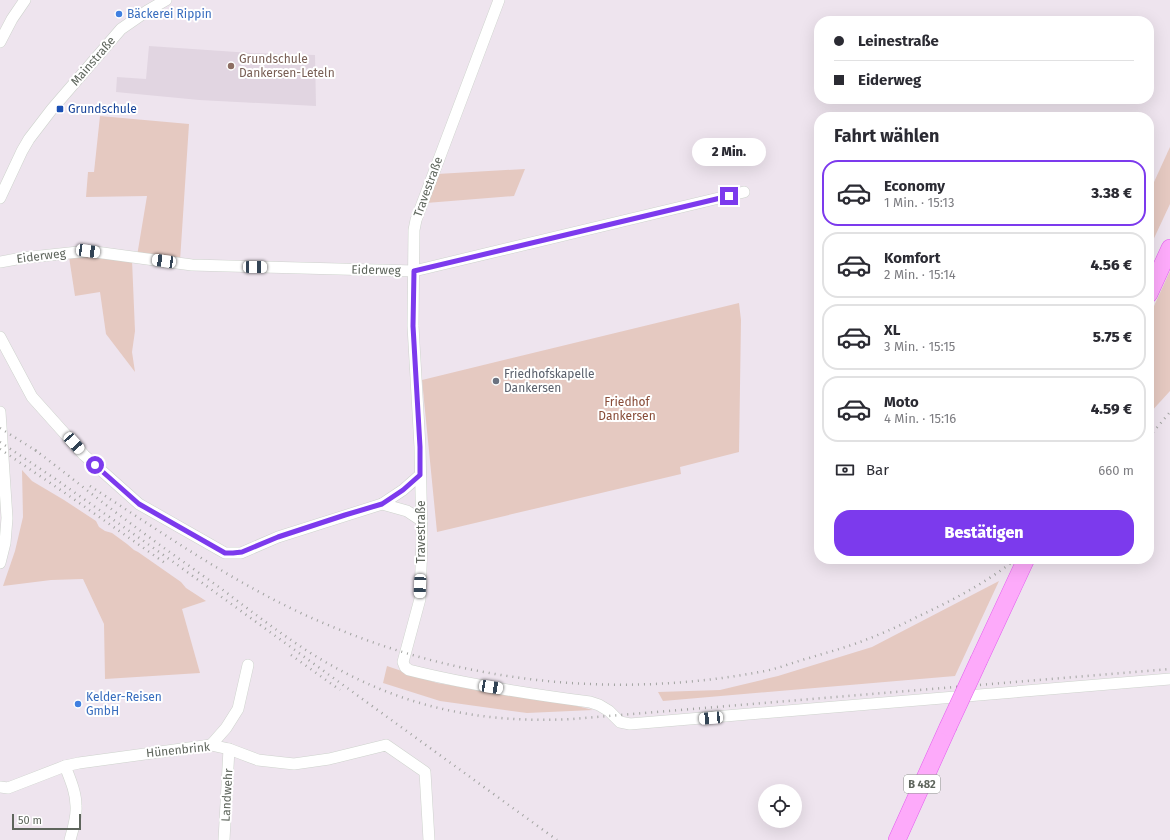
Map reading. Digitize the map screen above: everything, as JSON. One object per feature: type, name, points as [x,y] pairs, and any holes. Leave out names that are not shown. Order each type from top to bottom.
[{"type":"main road","points":[[1154,283],[1170,248]]},
{"type":"main road","name":"B 482","points":[[897,840],[1024,564]]},
{"type":"street","points":[[0,42],[12,19],[25,0]]},
{"type":"street","name":"Mainstraße","points":[[0,198],[29,139],[52,109],[121,29],[166,0]]},
{"type":"street","name":"Travestraße","points":[[499,0],[416,220],[414,230],[413,326],[420,447],[422,521],[420,599],[403,662],[405,667],[408,670],[452,680],[538,695],[590,702],[609,711],[620,722],[630,724],[1170,679]]},
{"type":"street","name":"Eiderweg","points":[[0,262],[22,258],[88,251],[192,265],[414,271],[744,192]]},
{"type":"street","points":[[0,337],[32,397],[84,455],[139,504],[225,553],[242,552],[278,537],[382,504],[403,490],[420,475]]},
{"type":"street","points":[[0,412],[7,518],[5,543],[0,563]]},
{"type":"street","points":[[382,504],[407,511],[422,521]]},
{"type":"street","points":[[211,745],[226,728],[238,709],[248,665]]},
{"type":"street","name":"Hünenbrink","points":[[0,787],[8,788],[65,766],[102,758],[211,745],[229,749],[258,760],[294,764],[329,759],[386,745],[425,772],[429,840]]},
{"type":"street","name":"Landwehr","points":[[224,840],[229,749]]},
{"type":"street","points":[[65,766],[73,787],[76,805],[75,820],[70,840]]},
{"type":"shaded area","name":"Grundschule Dankersen-Leteln","points":[[149,46],[251,53],[315,55],[316,106],[199,100],[116,92],[117,77],[146,79]]},
{"type":"green space","points":[[100,116],[189,124],[180,261],[137,256],[147,196],[86,197],[88,172],[94,172]]},
{"type":"green space","points":[[1170,147],[1170,204],[1154,238],[1154,182]]},
{"type":"green space","points":[[525,169],[514,196],[426,203],[437,174]]},
{"type":"green space","points":[[93,255],[132,260],[135,331],[132,352],[135,372],[106,334],[100,292],[75,296],[69,257]]},
{"type":"green space","points":[[1170,271],[1170,391],[1154,409],[1154,306]]},
{"type":"green space","name":"Friedhof Dankersen","points":[[739,303],[741,320],[739,452],[680,467],[681,474],[437,532],[422,380]]},
{"type":"green space","points":[[22,470],[32,481],[96,521],[99,527],[112,533],[206,601],[182,609],[200,673],[105,679],[104,624],[83,579],[51,580],[3,586],[15,551],[23,517]]},
{"type":"green space","points":[[999,581],[955,676],[663,701],[658,692],[720,690],[778,676],[872,647]]},
{"type":"green space","points":[[387,666],[437,683],[573,705],[593,710],[527,713],[440,701],[383,683]]},
{"type":"railway","points":[[1154,431],[1170,412]]},
{"type":"railway","points":[[0,428],[38,452]]},
{"type":"railway","points":[[0,442],[172,561],[557,840]]},
{"type":"railway","points":[[0,449],[165,563]]},
{"type":"railway","points":[[35,450],[143,533],[279,632],[317,657],[347,674],[378,688],[408,699],[440,708],[471,714],[537,720],[572,719],[1170,669]]},
{"type":"railway","points":[[90,486],[179,544],[239,580],[269,597],[333,627],[385,646],[438,662],[491,673],[546,681],[600,684],[655,684],[710,679],[771,670],[851,645],[894,628],[943,605],[993,576],[1010,564]]},
{"type":"railway","points":[[291,655],[340,690]]},
{"type":"place","name":"Bäckerei Rippin","points":[[119,14]]},
{"type":"place","name":"Grundschule Dankersen-Leteln","points":[[231,66]]},
{"type":"place","name":"Grundschule","points":[[60,109]]},
{"type":"place","name":"Friedhofskapelle Dankersen","points":[[496,381]]},
{"type":"place","name":"Kelder-Reisen GmbH","points":[[78,704]]},
{"type":"route","points":[[95,465],[139,504],[225,553],[242,552],[278,537],[382,504],[403,490],[420,475],[420,447],[413,326],[414,271],[729,196]]}]
